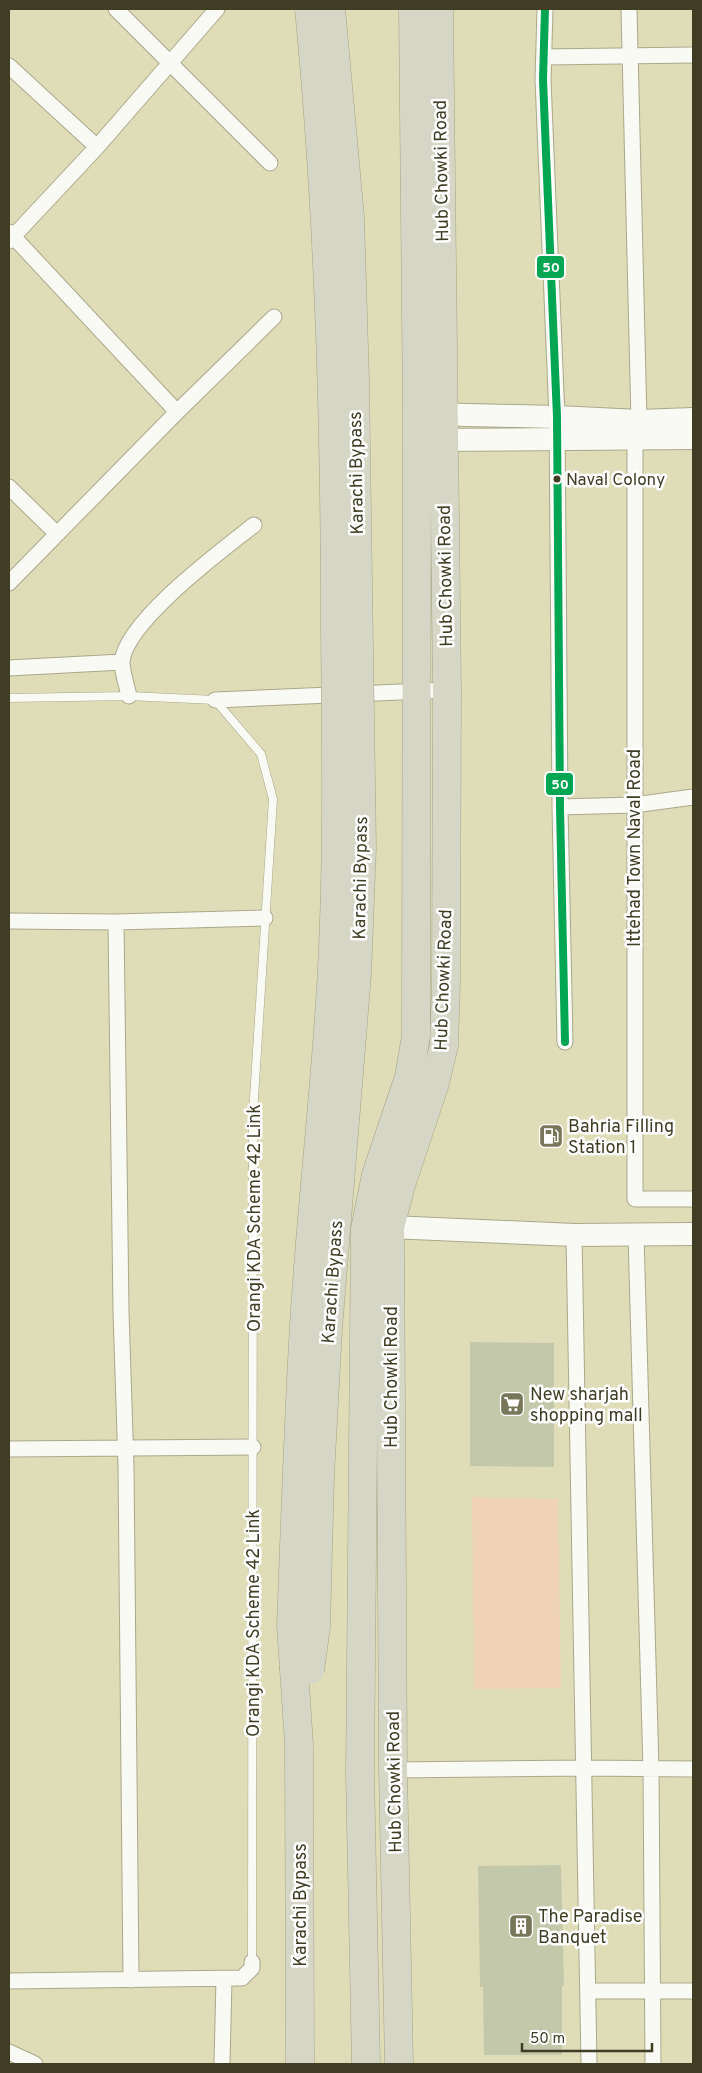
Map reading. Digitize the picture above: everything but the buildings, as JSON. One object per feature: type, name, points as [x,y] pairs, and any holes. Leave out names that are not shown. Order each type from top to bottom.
[{"type":"highway","name":"Karachi Bypass","points":[[302,1669],[291,1626],[304,1324],[332,970],[336,844],[335,570],[331,360],[325,214],[317,90],[308,9]]},
{"type":"highway","name":"Karachi Bypass","points":[[300,2064],[299,1745],[302,1669],[316,1627],[320,1476],[328,1329],[357,975],[362,848],[355,381],[350,227],[331,9]]},
{"type":"highway","points":[[366,2064],[360,1774],[378,1228],[376,1175],[409,1077],[416,1036],[417,427],[413,9]]},
{"type":"highway","name":"Hub Chowki Road","points":[[399,2064],[378,1228],[401,1185],[435,1084],[444,1045],[447,690],[439,9]]},
{"type":"main road","points":[[444,428],[557,417],[693,438]]},
{"type":"main road","points":[[417,427],[444,428],[557,441],[637,430],[693,419]]},
{"type":"main road","points":[[378,1228],[574,1235],[693,1234]]},
{"type":"street","points":[[116,9],[270,164]]},
{"type":"street","points":[[177,412],[10,237],[97,147],[217,9]]},
{"type":"street","points":[[545,9],[543,80],[557,417],[560,807],[565,1042]]},
{"type":"street","name":"Ittehad Town Naval Road","points":[[629,9],[637,430],[634,804],[635,1199],[693,1199]]},
{"type":"street","points":[[544,57],[693,55]]},
{"type":"street","points":[[9,66],[97,147]]},
{"type":"street","points":[[9,583],[56,533],[274,317]]},
{"type":"street","points":[[9,487],[56,533]]},
{"type":"street","points":[[129,696],[122,662],[137,630],[197,569],[254,525]]},
{"type":"street","points":[[9,668],[122,662]]},
{"type":"street","points":[[215,700],[447,690]]},
{"type":"street","points":[[560,807],[634,804],[693,798]]},
{"type":"street","points":[[9,921],[116,922],[265,918]]},
{"type":"street","points":[[116,922],[121,1312],[125,1448],[131,1980]]},
{"type":"street","points":[[636,1234],[651,1769],[653,2064]]},
{"type":"street","points":[[574,1235],[589,2064]]},
{"type":"street","points":[[9,1448],[254,1447]]},
{"type":"street","points":[[393,1770],[693,1769]]},
{"type":"street","points":[[9,1980],[224,1980],[242,1978],[252,1968],[252,1962]]},
{"type":"street","points":[[222,2064],[224,1980]]},
{"type":"street","points":[[588,1991],[693,1991]]},
{"type":"street","points":[[9,2052],[35,2064]]},
{"type":"lane","points":[[9,698],[129,696],[215,700]]},
{"type":"lane","name":"Orangi KDA Scheme 42 Link","points":[[215,700],[261,754],[273,799],[253,1114],[252,1962]]},
{"type":"shaded area","points":[[472,1497],[558,1499],[561,1688],[474,1689]]},
{"type":"transit line","name":"50","points":[[545,9],[543,80],[557,417],[560,807],[565,1042]]},
{"type":"place","name":"Naval Colony","points":[[557,479]]},
{"type":"place","name":"Bahria Filling Station 1","points":[[551,1136]]},
{"type":"place","name":"New sharjah shopping mall","points":[[512,1404]]},
{"type":"place","name":"The Paradise Banquet","points":[[521,1926]]}]
